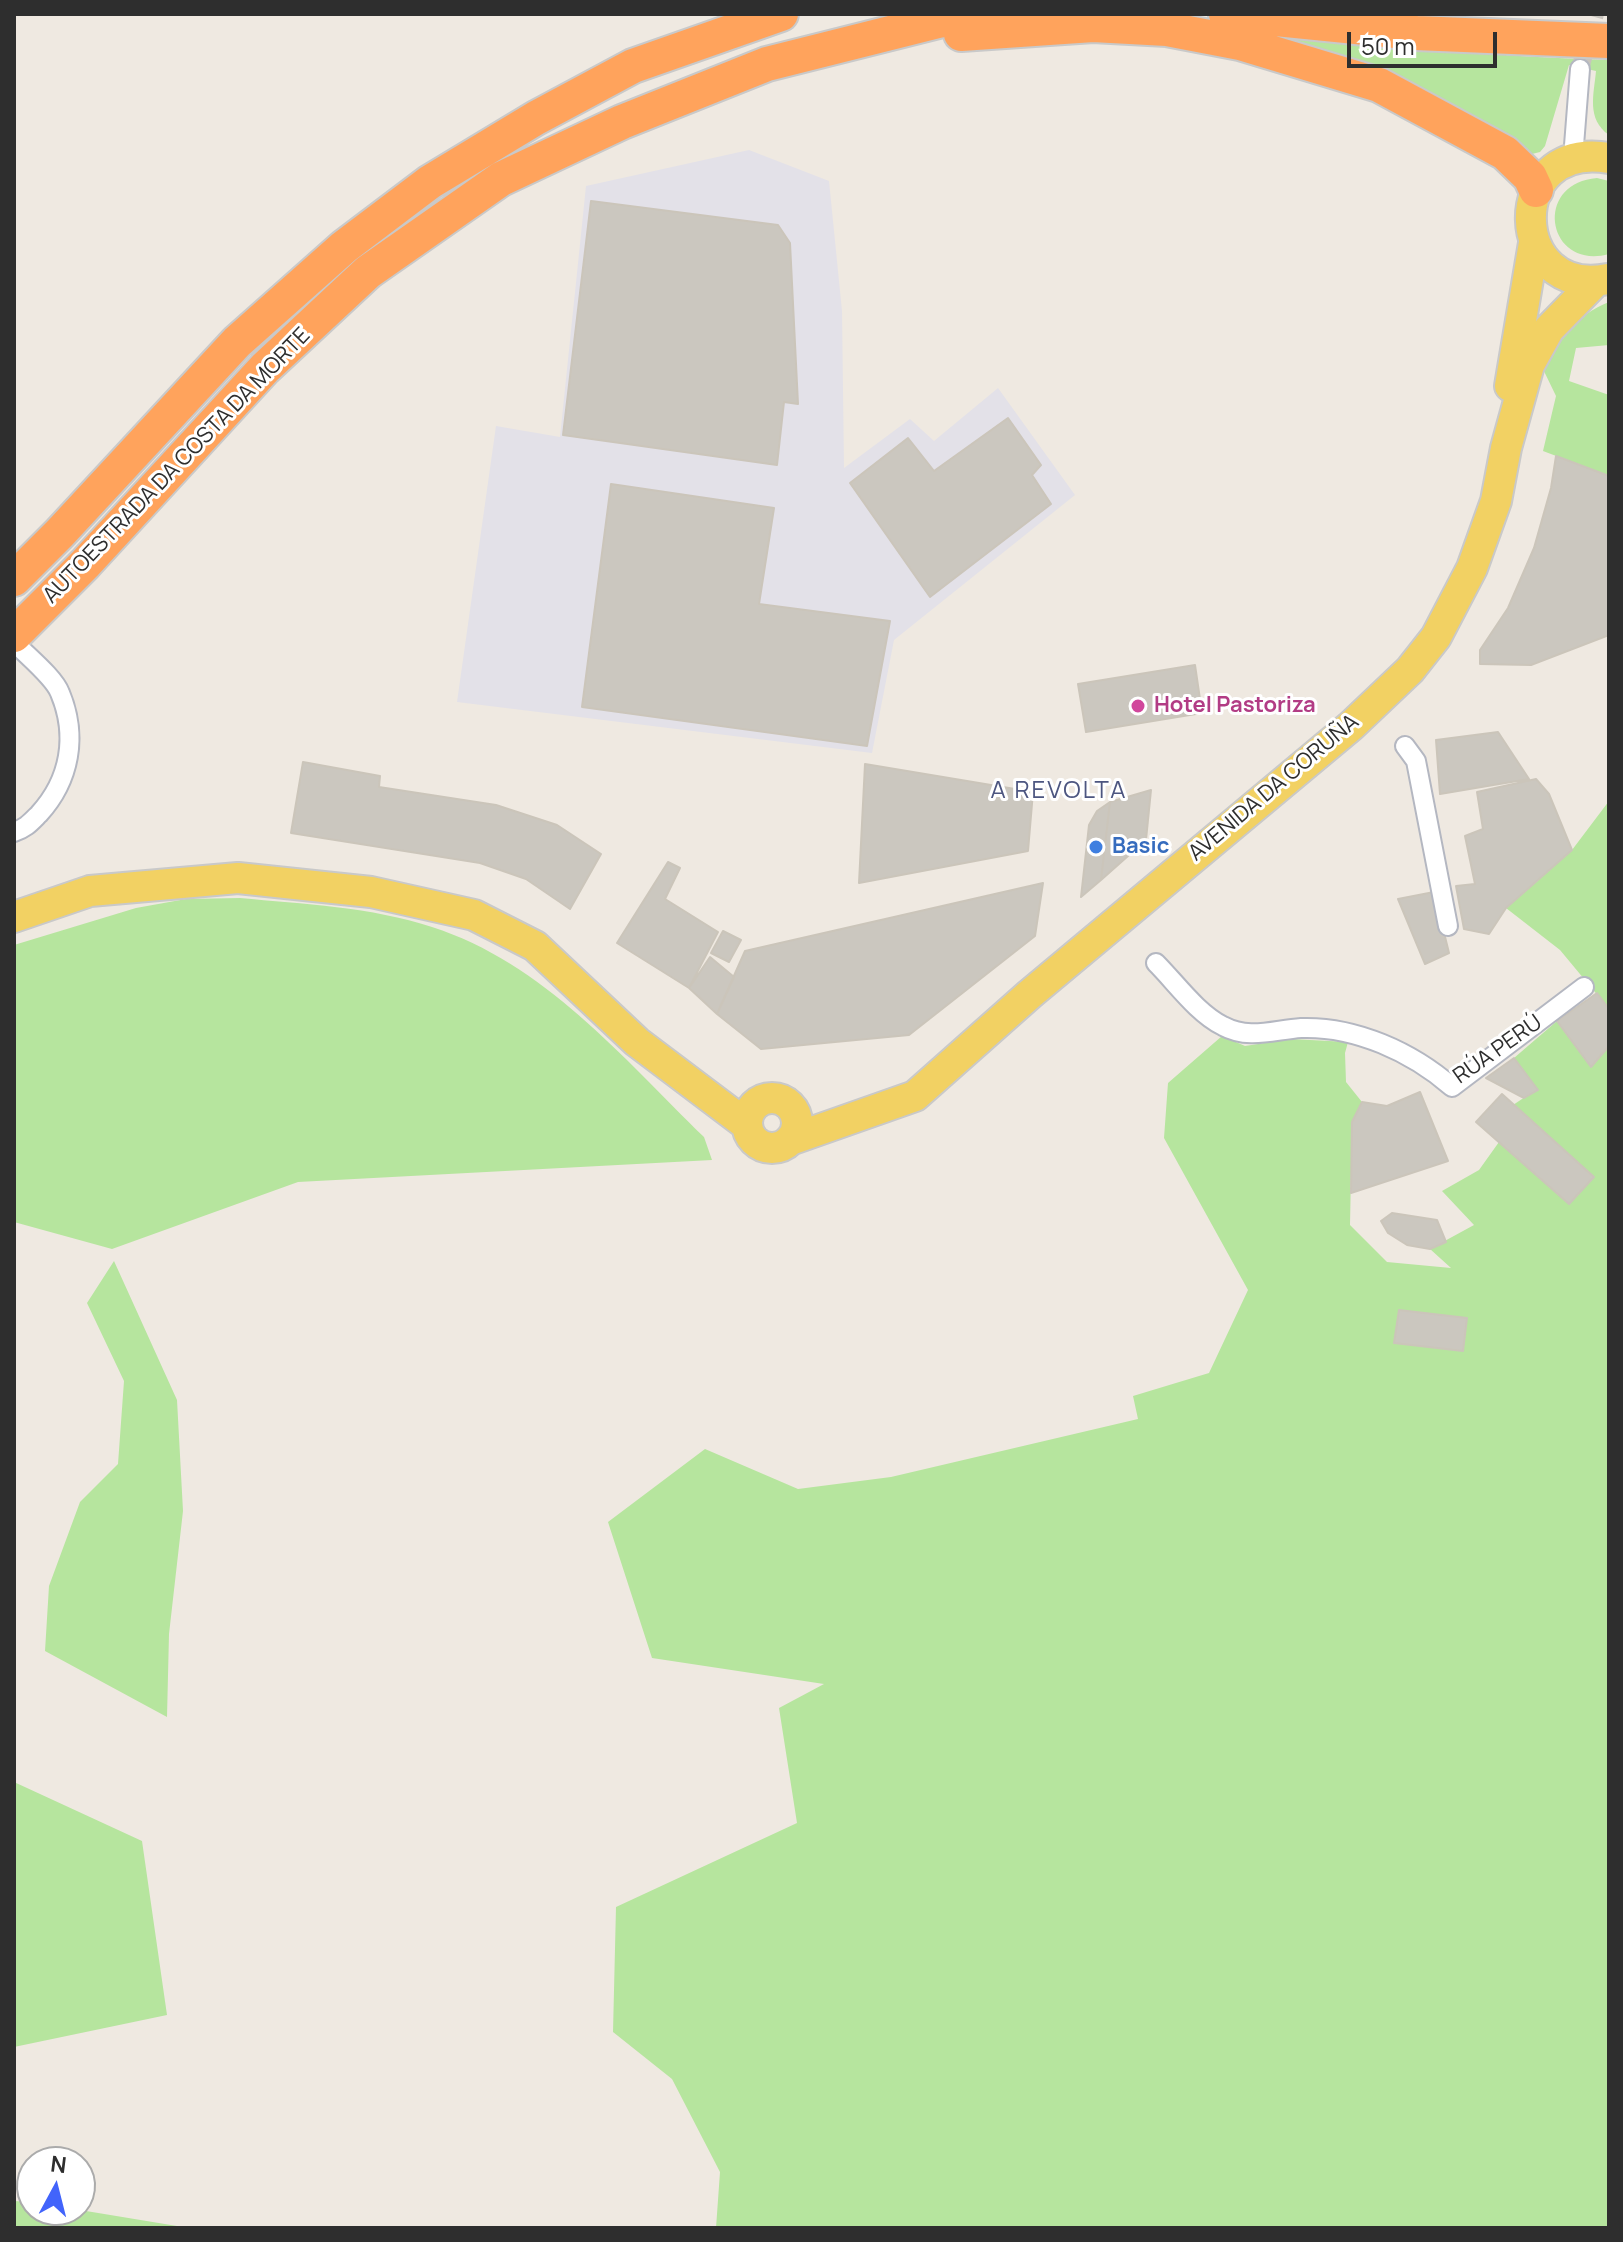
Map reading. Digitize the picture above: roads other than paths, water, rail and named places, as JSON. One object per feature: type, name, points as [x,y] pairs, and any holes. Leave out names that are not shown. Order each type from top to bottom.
[{"type":"highway","name":"AUTOESTRADA DA COSTA DA MORTE","points":[[14,579],[237,342],[344,247],[430,182],[536,118],[633,66],[781,14]]},
{"type":"highway","name":"AUTOESTRADA DA COSTA DA MORTE","points":[[14,635],[85,564],[265,368],[368,272],[501,179],[622,122],[767,64],[938,21],[992,14]]},
{"type":"highway","points":[[1226,14],[1416,33],[1544,41],[1609,41]]},
{"type":"highway","points":[[872,36],[978,34],[1093,25],[1167,29],[1240,43],[1379,85],[1505,153],[1530,177],[1536,190]]},
{"type":"main road","points":[[1602,280],[1577,279],[1559,271],[1544,259],[1534,243],[1530,225],[1531,207],[1536,190],[1558,165],[1573,158],[1593,155],[1609,158]]},
{"type":"main road","points":[[1506,448],[1511,369],[1534,243]]},
{"type":"main road","points":[[1506,448],[1529,365],[1549,329],[1602,280]]},
{"type":"main road","name":"AVENIDA DA CORUÑA","points":[[792,1127],[915,1096],[1040,986],[1351,726],[1410,670],[1436,637],[1472,568],[1496,501],[1506,448]]},
{"type":"main road","points":[[16,917],[90,891],[238,878],[371,892],[474,915],[535,946],[637,1042],[752,1114]]},
{"type":"main road","points":[[765,1099],[782,1100],[792,1127],[778,1147],[763,1146],[753,1139],[752,1114],[765,1099]]},
{"type":"street","points":[[1573,158],[1580,69]]},
{"type":"street","points":[[14,642],[59,689],[70,724],[67,770],[50,801],[25,828],[14,832]]},
{"type":"street","points":[[1405,746],[1416,761],[1448,926]]},
{"type":"street","name":"RÚA PERÚ","points":[[1156,963],[1202,1010],[1223,1026],[1253,1035],[1302,1028],[1346,1032],[1389,1047],[1428,1066],[1452,1087],[1584,987]]},
{"type":"tunnel","points":[[1580,69],[1595,14]]},
{"type":"place","name":"Hotel Pastoriza","points":[[1138,706]]},
{"type":"place","name":"Basic","points":[[1096,847]]},
{"type":"district","name":"A REVOLTA","points":[[1059,791]]}]
